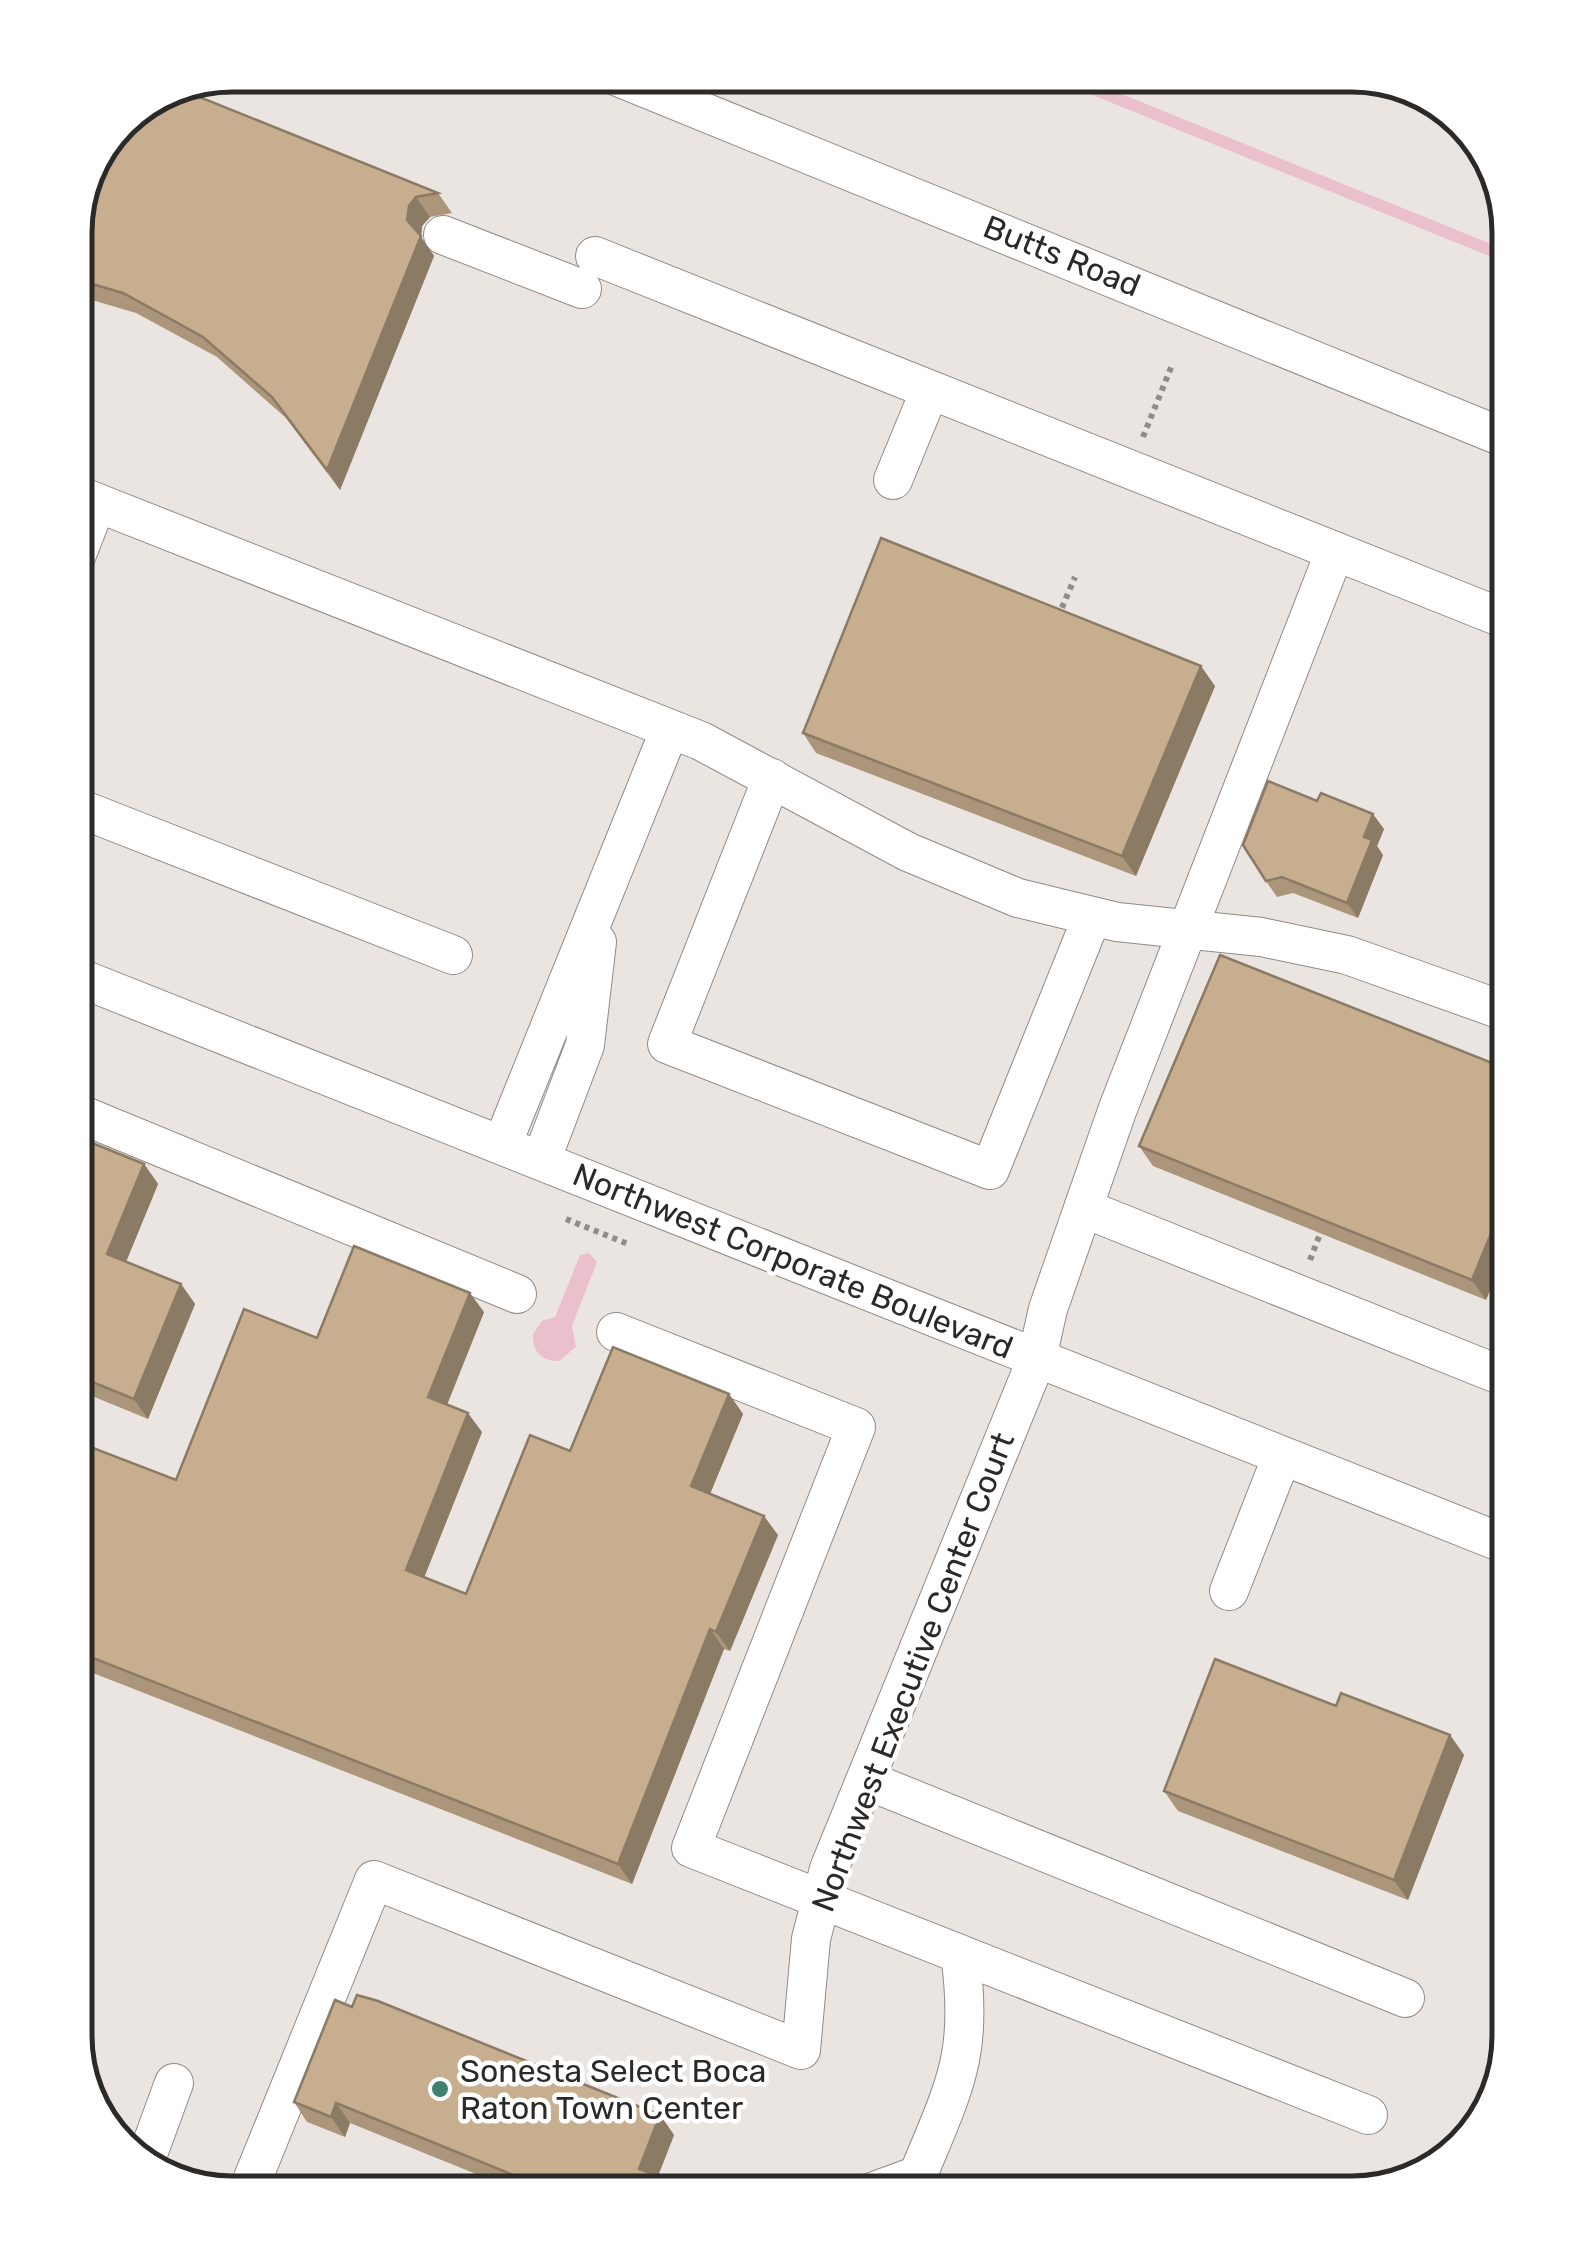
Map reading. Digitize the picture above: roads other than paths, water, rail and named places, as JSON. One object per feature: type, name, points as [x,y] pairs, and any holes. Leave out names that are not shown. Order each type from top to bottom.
[{"type":"street","name":"Butts Road","points":[[655,92],[1492,433]]},
{"type":"street","points":[[443,235],[588,273],[930,390],[1492,615]]},
{"type":"street","points":[[893,480],[930,390]]},
{"type":"street","points":[[93,501],[670,729],[933,864],[1018,898],[1092,917],[1261,937],[1346,955],[1492,1007]]},
{"type":"street","name":"Northwest Executive Center Court","points":[[254,2175],[374,1880],[801,2050],[808,1962],[820,1899],[1037,1358],[1048,1309],[1083,1208],[1335,551]]},
{"type":"street","points":[[502,1145],[670,729]]},
{"type":"street","points":[[772,778],[668,1044],[990,1170],[1092,917]]},
{"type":"street","points":[[93,814],[454,955]]},
{"type":"street","points":[[542,1161],[585,1045],[600,905]]},
{"type":"street","name":"Northwest Corporate Boulevard","points":[[93,983],[1492,1539]]},
{"type":"street","points":[[93,1119],[517,1294]]},
{"type":"street","points":[[1083,1208],[1492,1372]]},
{"type":"street","points":[[616,1332],[856,1427],[691,1848],[1368,2116]]},
{"type":"street","points":[[1229,1591],[1282,1456]]},
{"type":"street","points":[[866,1780],[1405,1998]]},
{"type":"street","points":[[916,2176],[962,2068],[966,2034],[960,1954]]},
{"type":"street","points":[[150,2148],[174,2083]]},
{"type":"waterway","points":[[1103,93],[1492,251]]},
{"type":"place","name":"Sonesta Select Boca Raton Town Center","points":[[440,2089]]}]
